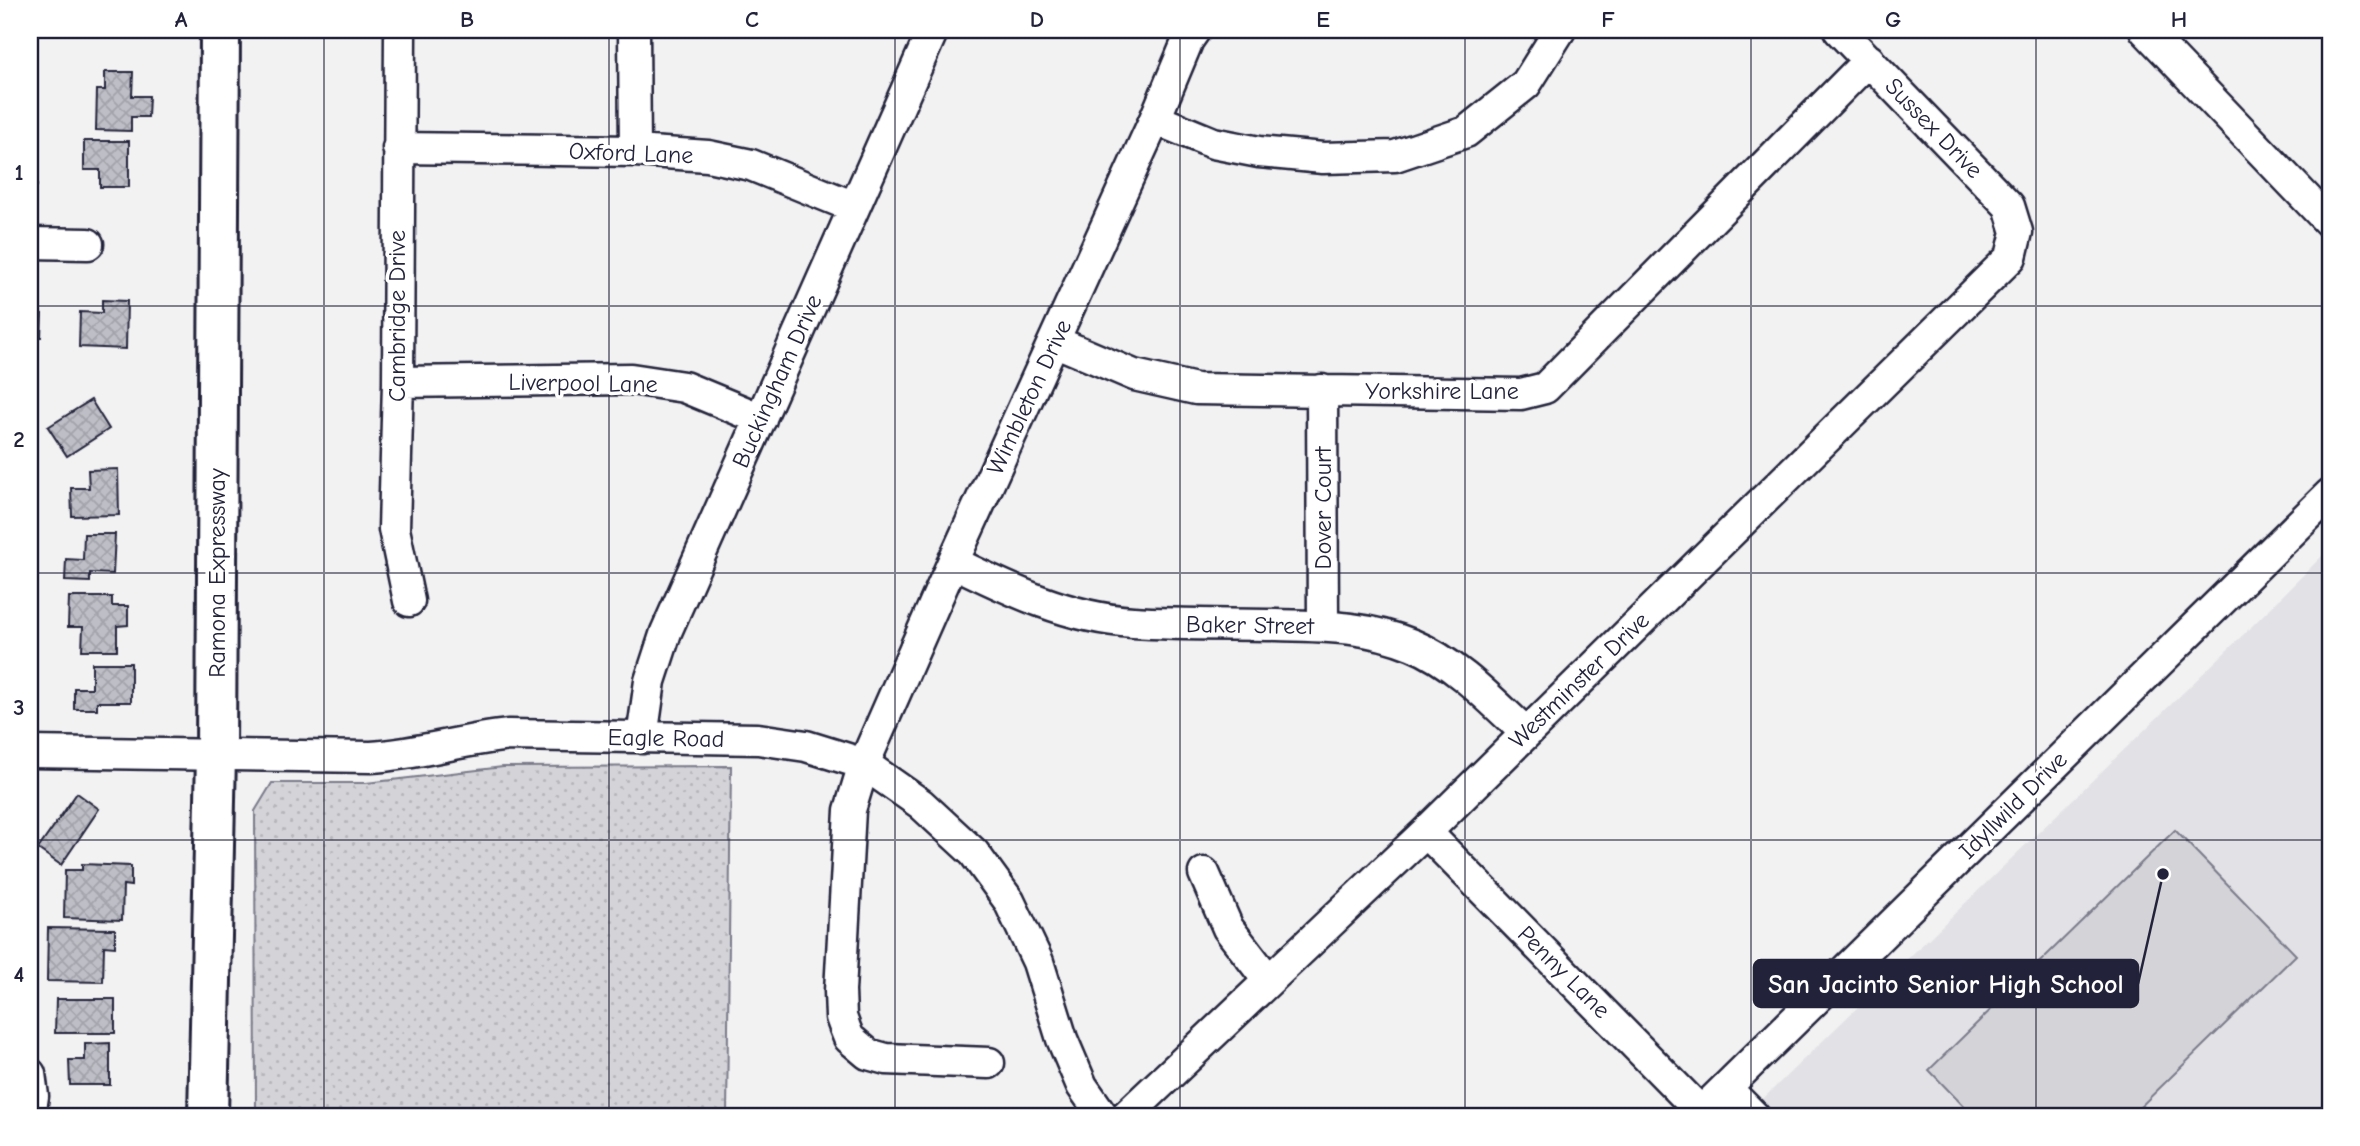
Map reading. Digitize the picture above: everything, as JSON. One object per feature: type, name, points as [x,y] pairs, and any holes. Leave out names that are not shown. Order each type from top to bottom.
[{"type":"main road","name":"Ramona Expressway","points":[[208,1116],[216,755],[220,30]]},
{"type":"street","name":"Cambridge Drive","points":[[400,30],[398,382],[394,528],[409,601]]},
{"type":"street","points":[[634,30],[635,151]]},
{"type":"street","name":"Buckingham Drive","points":[[642,738],[650,681],[666,632],[933,30]]},
{"type":"street","name":"Wimbleton Drive","points":[[989,1063],[886,1059],[868,1054],[849,1038],[841,1017],[840,991],[850,810],[864,764],[953,562],[1155,119],[1188,40],[1195,30]]},
{"type":"street","points":[[1155,119],[1213,143],[1259,152],[1322,158],[1395,156],[1466,132],[1526,83],[1560,30]]},
{"type":"street","name":"Sussex Drive","points":[[1839,30],[2009,206],[2017,232]]},
{"type":"street","points":[[2145,30],[2330,223]]},
{"type":"street","name":"Yorkshire Lane","points":[[1054,341],[1134,375],[1196,389],[1521,394],[1545,388],[1869,60]]},
{"type":"street","name":"Oxford Lane","points":[[398,148],[635,151],[708,156],[751,165],[854,207]]},
{"type":"street","name":"Westminster Drive","points":[[1126,1116],[1426,832],[2011,257],[2017,232]]},
{"type":"street","points":[[30,243],[88,244]]},
{"type":"street","name":"Liverpool Lane","points":[[398,382],[631,379],[684,387],[761,419]]},
{"type":"street","name":"Dover Court","points":[[1322,390],[1323,626]]},
{"type":"street","name":"Idyllwild Drive","points":[[1699,1114],[2330,494]]},
{"type":"street","name":"Baker Street","points":[[953,562],[1024,597],[1077,613],[1131,622],[1323,626],[1368,630],[1415,645],[1467,677],[1525,732]]},
{"type":"street","name":"Eagle Road","points":[[30,752],[371,757],[400,755],[480,738],[509,735],[758,738],[806,746],[864,764],[921,804],[974,853],[1009,901],[1038,962],[1062,1039],[1082,1086],[1103,1116]]},
{"type":"street","name":"Penny Lane","points":[[1426,832],[1699,1114]]},
{"type":"street","points":[[1204,873],[1228,928],[1268,980]]},
{"type":"street","points":[[30,1074],[33,1096],[30,1116]]},
{"type":"street","points":[[1726,1088],[1754,1116]]},
{"type":"shaded area","points":[[2330,548],[2330,1116],[1745,1116],[2245,633]]},
{"type":"shaded area","points":[[731,766],[727,1116],[256,1116],[255,811],[272,783],[366,783],[503,767]]},
{"type":"shaded area","points":[[2175,830],[2296,955],[2131,1116],[1973,1116],[1929,1070]]},
{"type":"building","points":[[105,72],[133,72],[132,96],[149,96],[148,117],[131,117],[131,131],[96,130],[97,90],[105,90]]},
{"type":"building","points":[[30,77],[36,77],[36,108],[30,108]]},
{"type":"building","points":[[84,141],[129,141],[129,187],[100,187],[100,170],[84,170]]},
{"type":"building","points":[[30,152],[37,152],[37,186],[30,186]]},
{"type":"building","points":[[30,288],[33,288],[33,313],[42,314],[41,337],[30,337]]},
{"type":"building","points":[[102,300],[127,301],[126,349],[79,347],[80,312],[102,313]]},
{"type":"building","points":[[30,369],[35,369],[34,415],[30,415]]},
{"type":"building","points":[[91,400],[109,429],[67,456],[48,427]]},
{"type":"building","points":[[118,469],[119,515],[72,516],[71,488],[89,488],[88,470]]},
{"type":"building","points":[[84,534],[115,534],[113,574],[90,573],[90,582],[65,581],[66,559],[83,560]]},
{"type":"building","points":[[69,597],[112,597],[112,606],[128,606],[128,625],[117,626],[117,650],[82,650],[83,627],[68,627]]},
{"type":"building","points":[[92,663],[131,663],[131,702],[97,702],[97,709],[74,709],[74,688],[92,688]]},
{"type":"building","points":[[77,793],[99,809],[61,865],[38,849]]},
{"type":"building","points":[[30,824],[34,849],[30,849]]},
{"type":"building","points":[[82,864],[131,866],[131,886],[123,885],[122,920],[64,918],[65,870],[82,870]]},
{"type":"building","points":[[48,928],[115,929],[115,947],[104,946],[103,982],[47,981]]},
{"type":"building","points":[[56,999],[115,999],[115,1033],[55,1033]]},
{"type":"building","points":[[110,1043],[110,1085],[70,1085],[69,1060],[85,1060],[85,1044]]},
{"type":"place","name":"San Jacinto Senior High School","points":[[2163,874]]}]
